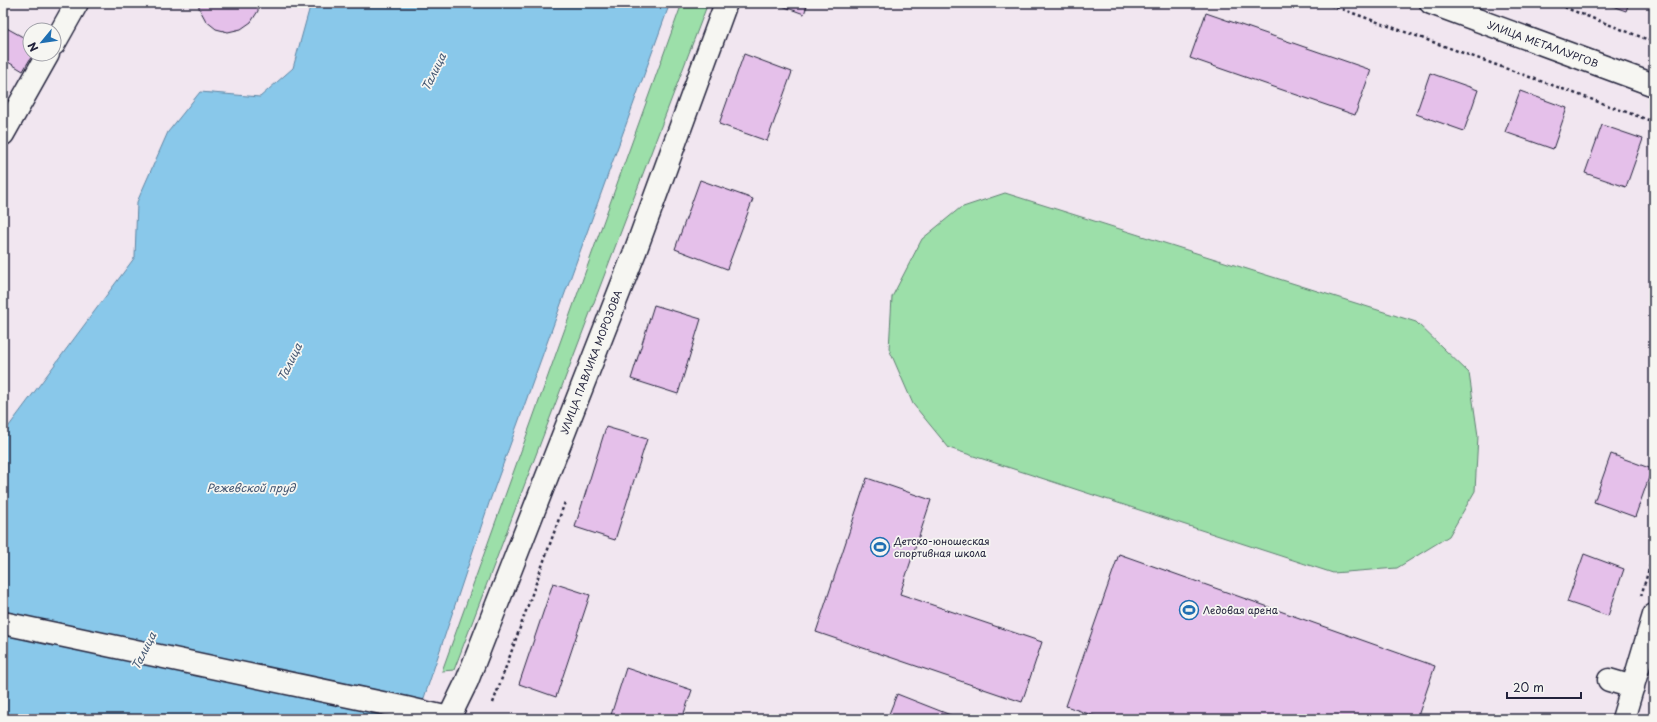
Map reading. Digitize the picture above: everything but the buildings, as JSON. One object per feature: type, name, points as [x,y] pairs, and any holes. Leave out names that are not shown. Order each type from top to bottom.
[{"type":"main road","points":[[62,30],[77,3]]},
{"type":"main road","name":"УЛИЦА ПАВЛИКА МОРОЗОВА","points":[[451,718],[470,674],[633,256],[726,3]]},
{"type":"main road","name":"УЛИЦА МЕТАЛЛУРГОВ","points":[[1431,3],[1654,85]]},
{"type":"main road","points":[[3,134],[44,62]]},
{"type":"main road","points":[[1623,719],[1654,616]]},
{"type":"main road","points":[[3,623],[451,718]]},
{"type":"main road","points":[[1609,680],[1633,687]]},
{"type":"path","points":[[1325,3],[1654,122]]},
{"type":"path","points":[[1553,3],[1654,42]]},
{"type":"green space","points":[[682,3],[708,3],[454,670],[442,671]]},
{"type":"green space","points":[[1005,193],[1416,322],[1469,373],[1478,436],[1475,491],[1449,536],[1397,568],[1333,573],[949,448],[913,404],[889,349],[892,297],[922,239],[960,208]]},
{"type":"water","name":"Режевской пруд","points":[[311,3],[670,3],[489,503],[417,719],[3,719],[3,434],[135,257],[137,202],[168,132],[200,92],[260,97],[293,68]]},
{"type":"place","name":"Детско-юношеская спортивная школа","points":[[880,547]]},
{"type":"place","name":"Ледовая арена","points":[[1189,610]]},
{"type":"water label","name":"Талица","points":[[434,72]]},
{"type":"water label","name":"Талица","points":[[290,362]]},
{"type":"water label","name":"Талица","points":[[144,651]]}]
